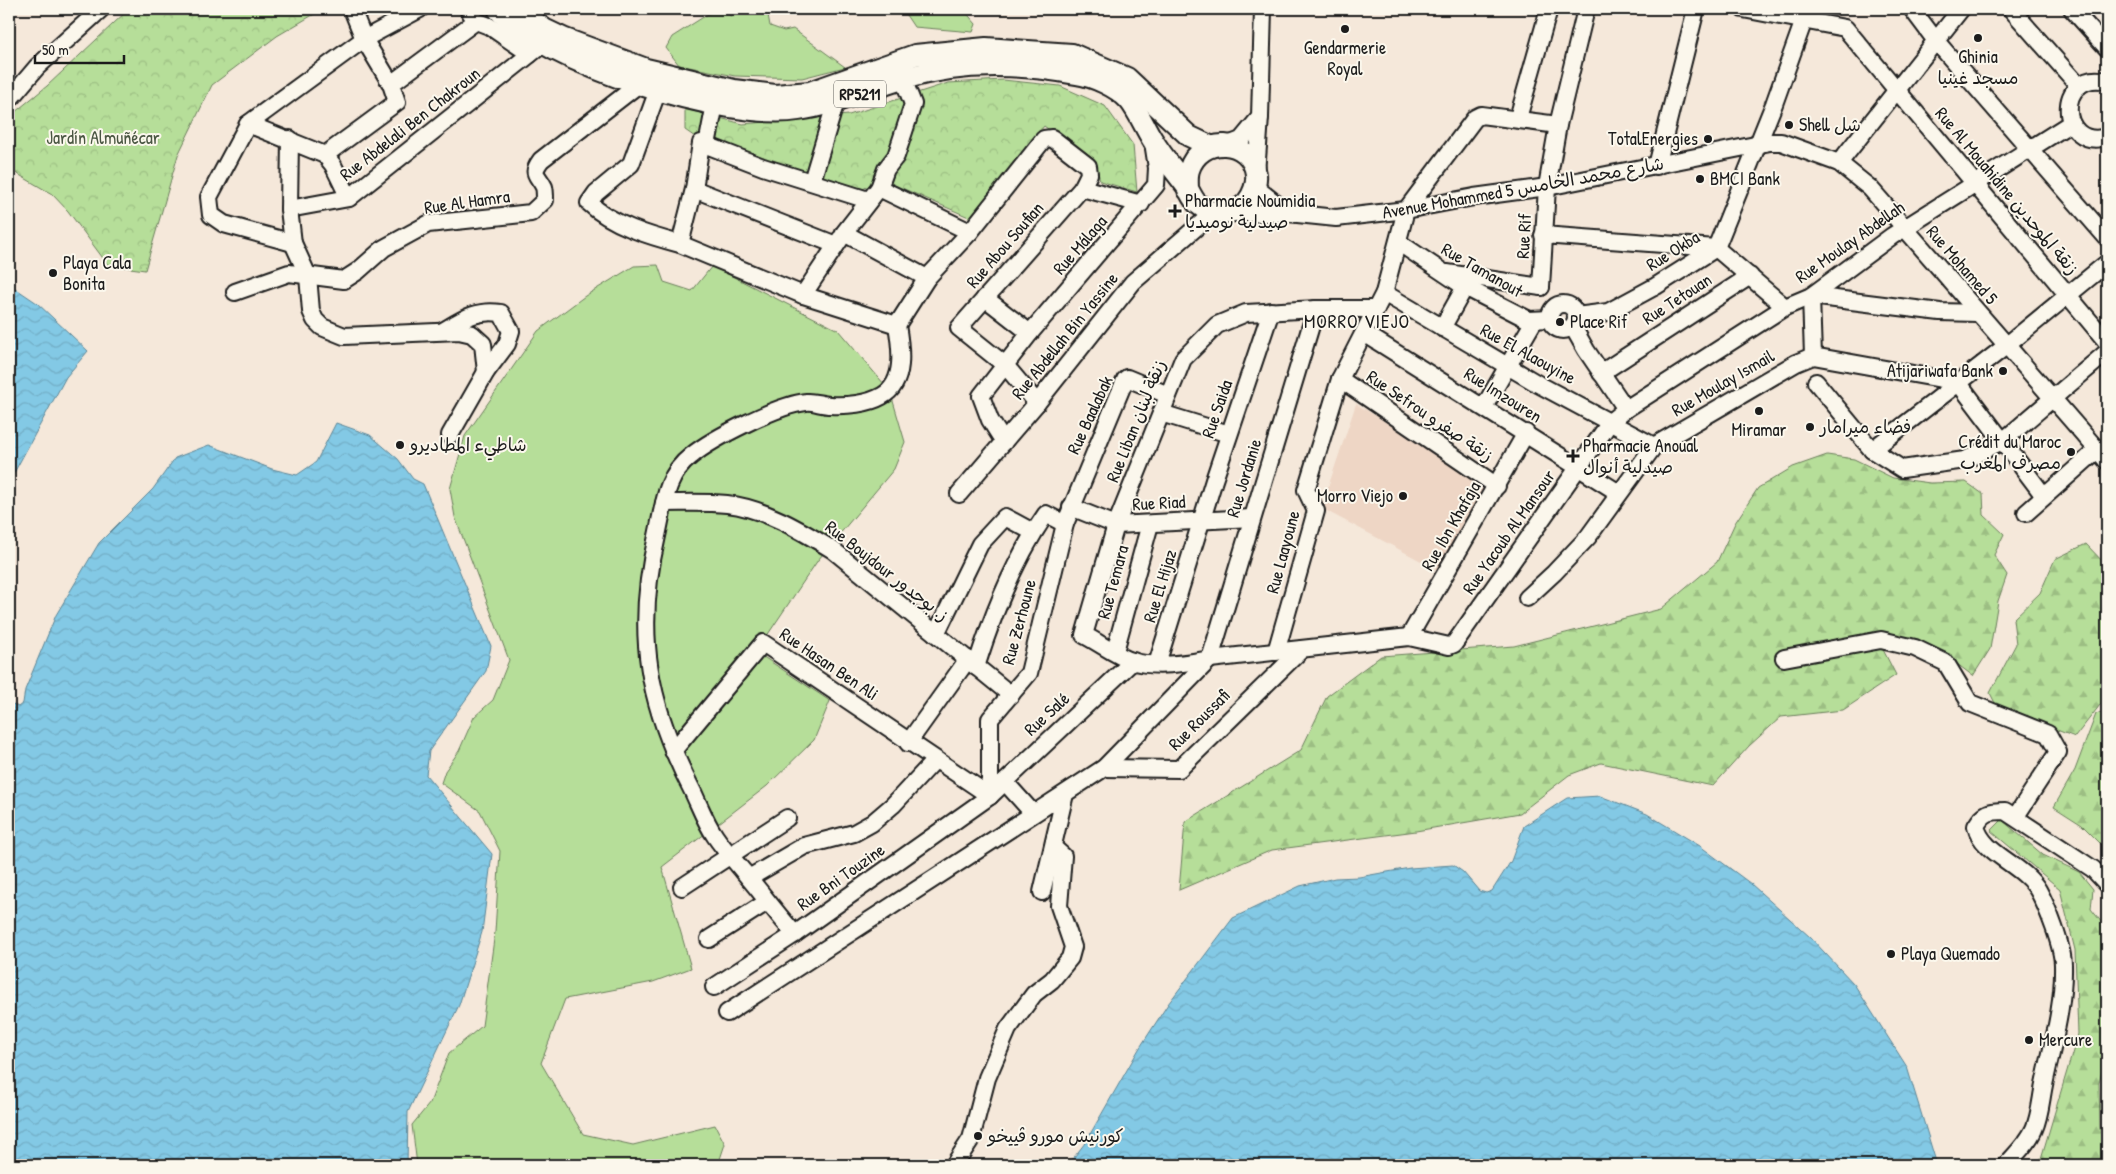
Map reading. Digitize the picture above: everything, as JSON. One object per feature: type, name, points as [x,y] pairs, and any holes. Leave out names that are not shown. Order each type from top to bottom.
[{"type":"main road","name":"RP5211","points":[[498,9],[521,30],[537,49],[582,64],[654,82],[715,104],[769,111],[795,111],[836,102],[903,79],[969,66],[1012,65],[1082,75],[1105,83],[1129,101],[1153,141],[1188,190]]},
{"type":"main road","name":"RP5211","points":[[518,9],[544,29],[654,82],[775,95],[810,92],[915,55],[986,48],[1072,54],[1127,78],[1189,136],[1219,145]]},
{"type":"main road","points":[[1219,145],[1244,152],[1252,162],[1256,181],[1246,203],[1222,212],[1197,204],[1188,190],[1188,172],[1195,156],[1219,145]]},
{"type":"street","points":[[9,100],[37,67],[101,9]]},
{"type":"street","points":[[325,155],[397,102],[391,84],[364,39],[352,9]]},
{"type":"street","points":[[293,243],[224,224],[211,215],[210,197],[248,124],[364,39],[420,9]]},
{"type":"street","points":[[1263,9],[1256,181],[1288,212]]},
{"type":"street","points":[[1518,118],[1549,9]]},
{"type":"street","name":"Rue Rif","points":[[1541,287],[1547,187],[1558,125],[1586,9]]},
{"type":"street","points":[[1656,166],[1696,9]]},
{"type":"street","name":"Rue Al Mouahidine زنقة الموحدين","points":[[1743,9],[1801,14],[1845,28],[2107,342]]},
{"type":"street","points":[[1912,9],[1936,41],[2107,238]]},
{"type":"street","points":[[1840,163],[1961,9]]},
{"type":"street","points":[[2011,9],[2079,86]]},
{"type":"street","points":[[2072,9],[2107,48]]},
{"type":"street","name":"Rue Okba","points":[[1575,321],[1608,312],[1656,286],[1716,248],[1801,14]]},
{"type":"street","points":[[391,84],[472,15],[489,26],[537,49]]},
{"type":"street","name":"Rue Abdelali Ben Chakroun","points":[[289,209],[349,198],[537,49]]},
{"type":"street","points":[[803,294],[840,239],[879,188],[886,169],[896,156],[913,104],[903,79]]},
{"type":"street","points":[[2107,81],[2090,80],[2079,86],[2069,101],[2068,112],[2071,123],[2081,134],[2088,138],[2099,140],[2107,137]]},
{"type":"street","points":[[654,82],[631,164],[596,193],[589,203],[600,214],[659,239],[680,244],[803,294],[897,325]]},
{"type":"street","name":"Rue Al Hamra","points":[[308,276],[344,280],[358,271],[384,248],[428,224],[531,213],[546,200],[544,188],[536,176],[536,168],[541,160],[654,82]]},
{"type":"street","points":[[812,181],[836,102]]},
{"type":"street","points":[[706,145],[715,104]]},
{"type":"street","points":[[1406,210],[1475,118],[1481,115],[1518,118],[1558,125]]},
{"type":"street","points":[[1219,145],[1241,140],[1260,117]]},
{"type":"street","name":"Rue Moulay Abdellah","points":[[1626,409],[1784,307],[1810,296],[1904,228],[2071,123]]},
{"type":"street","points":[[248,124],[290,139],[325,155],[333,166],[349,198]]},
{"type":"street","points":[[795,934],[715,836],[673,751],[652,687],[646,646],[647,608],[653,550],[667,486],[676,470],[692,455],[735,429],[789,407],[807,402],[831,405],[863,403],[883,396],[897,381],[900,344],[897,325],[927,278],[970,232],[1044,139],[1052,138],[1088,166],[1089,174],[1082,188],[1141,204]]},
{"type":"street","points":[[290,139],[289,209],[293,243],[308,276],[313,315],[318,324],[327,330],[344,336],[465,332],[478,338],[484,344],[486,372]]},
{"type":"street","name":"Rue Málaga","points":[[1004,442],[990,420],[981,396],[1030,333],[1156,185],[1153,141]]},
{"type":"street","name":"Rue Mohamed 5","points":[[1754,145],[1781,142],[1840,163],[1870,188],[2102,456]]},
{"type":"street","points":[[680,244],[694,189],[701,143],[763,167],[868,200]]},
{"type":"street","name":"Avenue Mohammed 5 شارع محمد الخامس","points":[[1222,212],[1288,212],[1336,218],[1406,210],[1474,197],[1547,187],[1754,145]]},
{"type":"street","points":[[879,188],[970,232]]},
{"type":"street","name":"Rue Abou Soufian","points":[[1005,365],[959,328],[1082,188]]},
{"type":"street","points":[[694,189],[840,239],[927,278]]},
{"type":"street","name":"Rue Laayoune","points":[[1276,652],[1316,511],[1306,490],[1340,379],[1384,293],[1406,210]]},
{"type":"street","name":"Rue Abdellah Bin Yassine","points":[[959,494],[1037,403],[1133,282],[1222,212]]},
{"type":"street","points":[[1543,235],[1716,248],[1784,307]]},
{"type":"street","name":"Rue Tamanout","points":[[1398,242],[1466,287],[1546,315]]},
{"type":"street","points":[[1872,450],[2006,346],[2107,263]]},
{"type":"street","points":[[1443,272],[1541,287],[1546,315],[1557,330],[1566,330],[1575,321]]},
{"type":"street","points":[[234,292],[289,274],[308,276]]},
{"type":"street","name":"Rue Tetouan","points":[[1601,374],[1750,276]]},
{"type":"street","points":[[1442,328],[1466,287]]},
{"type":"street","name":"Rue El Alaouyine","points":[[1384,293],[1508,366],[1654,446]]},
{"type":"street","points":[[1977,313],[1940,312],[1810,296],[1813,356],[1958,382],[2004,440],[2044,496]]},
{"type":"street","points":[[985,298],[1030,333]]},
{"type":"street","points":[[1484,407],[1508,366],[1546,315],[1568,305],[1601,374],[1626,409]]},
{"type":"street","name":"Rue Liban زنقة لبنان","points":[[1115,651],[1084,635],[1116,525],[1183,358],[1217,325],[1246,313],[1316,309],[1376,309]]},
{"type":"street","name":"Rue Jordanie","points":[[1210,659],[1316,309]]},
{"type":"street","points":[[442,332],[462,319],[485,310],[500,313],[511,331],[501,354],[486,372],[450,435]]},
{"type":"street","name":"Rue Saida","points":[[1202,521],[1229,434],[1271,311]]},
{"type":"street","name":"Rue Imzouren","points":[[1364,333],[1619,493]]},
{"type":"street","points":[[1816,382],[1872,450],[1902,470],[1965,460],[2004,440],[2107,352]]},
{"type":"street","name":"Rue Moulay Ismail","points":[[1654,446],[1796,363],[1813,356]]},
{"type":"street","points":[[1005,365],[1037,403]]},
{"type":"street","name":"Rue Baalabak","points":[[1071,508],[1125,380],[1127,378],[1168,395]]},
{"type":"street","name":"Rue Sefrou زنقة صفرو","points":[[1340,379],[1497,486]]},
{"type":"street","name":"Rue Yacoub Al Mansour","points":[[1409,637],[1449,646],[1454,644],[1611,421],[1626,409]]},
{"type":"street","points":[[1161,413],[1229,434]]},
{"type":"street","name":"Rue Ibn Khafaja","points":[[1409,637],[1526,434]]},
{"type":"street","points":[[1527,598],[1588,537],[1654,446]]},
{"type":"street","points":[[2026,513],[2044,496],[2102,456]]},
{"type":"street","name":"Rue Boujdour ز. بوجدور","points":[[664,503],[728,504],[766,515],[805,533],[833,550],[1011,695]]},
{"type":"street","name":"Rue Riad","points":[[1071,508],[1116,525],[1252,518]]},
{"type":"street","name":"Rue Zerhoune","points":[[990,796],[990,719],[1029,673],[1065,524],[1071,508]]},
{"type":"street","points":[[908,743],[972,663],[1033,532],[1046,514],[1065,524]]},
{"type":"street","points":[[936,634],[980,544],[1005,518],[1033,532]]},
{"type":"street","name":"Rue El Hijaz","points":[[1157,664],[1202,521]]},
{"type":"street","name":"Rue Temara","points":[[1115,651],[1150,524]]},
{"type":"street","points":[[1115,651],[1132,661],[1157,664],[1187,664],[1210,659],[1409,637]]},
{"type":"street","points":[[1784,658],[1881,640],[1915,648],[1946,663],[1970,703],[2048,734],[2058,752],[2016,816]]},
{"type":"street","name":"Rue Hasan Ben Ali","points":[[673,751],[763,643],[908,743],[990,796]]},
{"type":"street","name":"Rue Roussafi","points":[[1104,768],[1179,769],[1302,649]]},
{"type":"street","points":[[727,1013],[1032,812],[1065,794],[1104,768],[1210,659]]},
{"type":"street","name":"Rue Salé","points":[[990,796],[1132,661]]},
{"type":"street","points":[[749,878],[804,846],[854,833],[872,823],[893,806],[934,760]]},
{"type":"street","points":[[1005,782],[1032,812]]},
{"type":"street","points":[[1042,892],[1054,848],[1065,794]]},
{"type":"street","name":"Rue Bni Touzine","points":[[714,987],[795,934],[990,796]]},
{"type":"street","points":[[2008,1163],[2022,1149],[2034,1129],[2061,1005],[2063,963],[2051,918],[2038,889],[2022,870],[1985,844],[1978,835],[1976,826],[1982,816],[1990,810],[2005,811],[2016,816],[2093,869],[2107,884]]},
{"type":"street","points":[[682,887],[787,818]]},
{"type":"street","points":[[954,1165],[971,1139],[987,1078],[1008,1029],[1034,994],[1052,980],[1070,958],[1073,947],[1058,906],[1063,856],[1054,848]]},
{"type":"street","points":[[708,939],[767,902]]},
{"type":"shaded area","name":"Morro Viejo","points":[[1356,404],[1488,484],[1438,570],[1321,508]]},
{"type":"green space","name":"Jardín Almuñécar","points":[[129,9],[323,9],[277,36],[212,85],[178,155],[145,270],[108,265],[68,211],[52,194],[9,169],[9,117],[47,86]]},
{"type":"green space","points":[[716,9],[726,9],[730,16],[744,9],[767,9],[770,26],[784,31],[793,29],[845,67],[802,78],[735,76],[679,65],[666,48],[672,37]]},
{"type":"green space","points":[[902,9],[963,9],[976,24],[973,32],[914,27]]},
{"type":"green space","points":[[1003,80],[1060,86],[1105,106],[1133,145],[1137,192],[1100,181],[1096,164],[1044,126],[971,218],[881,179],[863,189],[698,139],[685,130],[685,109],[743,124],[849,115],[948,83]]},
{"type":"green space","points":[[658,265],[664,282],[692,291],[712,266],[838,330],[890,391],[905,442],[894,469],[818,560],[756,652],[830,701],[814,740],[767,786],[662,867],[691,968],[653,982],[565,999],[541,1063],[583,1134],[633,1145],[715,1125],[725,1144],[718,1165],[417,1165],[412,1125],[430,1103],[449,1053],[482,1026],[495,932],[500,851],[480,811],[441,783],[445,771],[459,751],[474,717],[493,700],[509,660],[455,517],[450,489],[465,436],[538,331],[585,296],[634,266]]},
{"type":"green space","points":[[1827,455],[1854,459],[1893,478],[1930,483],[1966,482],[1983,494],[1984,515],[2004,534],[1994,555],[2007,575],[1998,601],[1990,649],[1973,676],[1940,651],[1914,643],[1877,638],[1896,675],[1843,710],[1781,717],[1749,746],[1713,786],[1601,763],[1569,775],[1520,813],[1416,831],[1272,850],[1179,890],[1185,822],[1301,750],[1327,696],[1381,656],[1514,646],[1661,609],[1717,562],[1735,523],[1758,488],[1793,467]]},
{"type":"green space","points":[[2086,544],[2107,566],[2107,696],[2075,737],[1997,707],[1990,693],[2016,644],[2013,619],[2040,593],[2055,559]]},
{"type":"green space","points":[[2107,710],[2107,850],[2082,825],[2054,807],[2075,770],[2096,714]]},
{"type":"green space","points":[[2002,820],[2043,855],[2079,872],[2093,889],[2091,909],[2107,929],[2107,1053],[2099,1083],[2100,1129],[2107,1154],[2107,1165],[2036,1165],[2040,1162],[2078,1034],[2075,950],[2060,889],[1991,831]]},
{"type":"water","points":[[9,284],[37,303],[88,351],[66,377],[9,482]]},
{"type":"water","points":[[336,423],[370,435],[398,459],[413,479],[423,484],[491,646],[486,671],[429,751],[426,775],[492,854],[482,932],[459,1005],[408,1112],[407,1165],[9,1165],[9,702],[18,707],[23,703],[25,690],[56,615],[99,543],[153,489],[175,458],[209,445],[272,469],[297,475],[316,462]]},
{"type":"water","points":[[1600,796],[1647,814],[1700,846],[1751,884],[1810,937],[1854,984],[1907,1067],[1937,1165],[1068,1165],[1085,1143],[1139,1049],[1168,1004],[1233,918],[1300,886],[1335,878],[1359,877],[1410,868],[1453,865],[1463,872],[1479,891],[1486,893],[1492,891],[1511,861],[1524,826],[1567,798]]},
{"type":"place","name":"Gendarmerie Royal","points":[[1345,29]]},
{"type":"place","name":"Ghinia مسجد غينيا","points":[[1978,38]]},
{"type":"place","name":"Shell شل","points":[[1789,125]]},
{"type":"place","name":"TotalEnergies","points":[[1708,139]]},
{"type":"place","name":"BMCI Bank","points":[[1700,179]]},
{"type":"place","name":"Pharmacie Noumidia صيدلية نوميديا","points":[[1175,211]]},
{"type":"place","name":"Playa Cala Bonita","points":[[53,273]]},
{"type":"place","name":"Place Rif","points":[[1560,322]]},
{"type":"place","name":"Atijariwafa Bank","points":[[2003,371]]},
{"type":"place","name":"Miramar","points":[[1759,411]]},
{"type":"place","name":"فضاء ميرامار","points":[[1810,427]]},
{"type":"place","name":"شاطيء المطاديرو","points":[[400,445]]},
{"type":"place","name":"Crédit du Maroc مصرف المغرب","points":[[2071,452]]},
{"type":"place","name":"Pharmacie Anoual صيدلية أنوال","points":[[1573,456]]},
{"type":"place","name":"Morro Viejo","points":[[1403,496]]},
{"type":"place","name":"Playa Quemado","points":[[1891,954]]},
{"type":"place","name":"Mercure","points":[[2029,1040]]},
{"type":"place","name":"كورنيش مورو ڤييخو","points":[[978,1136]]},
{"type":"district","name":"MORRO VIEJO","points":[[1357,321]]}]
